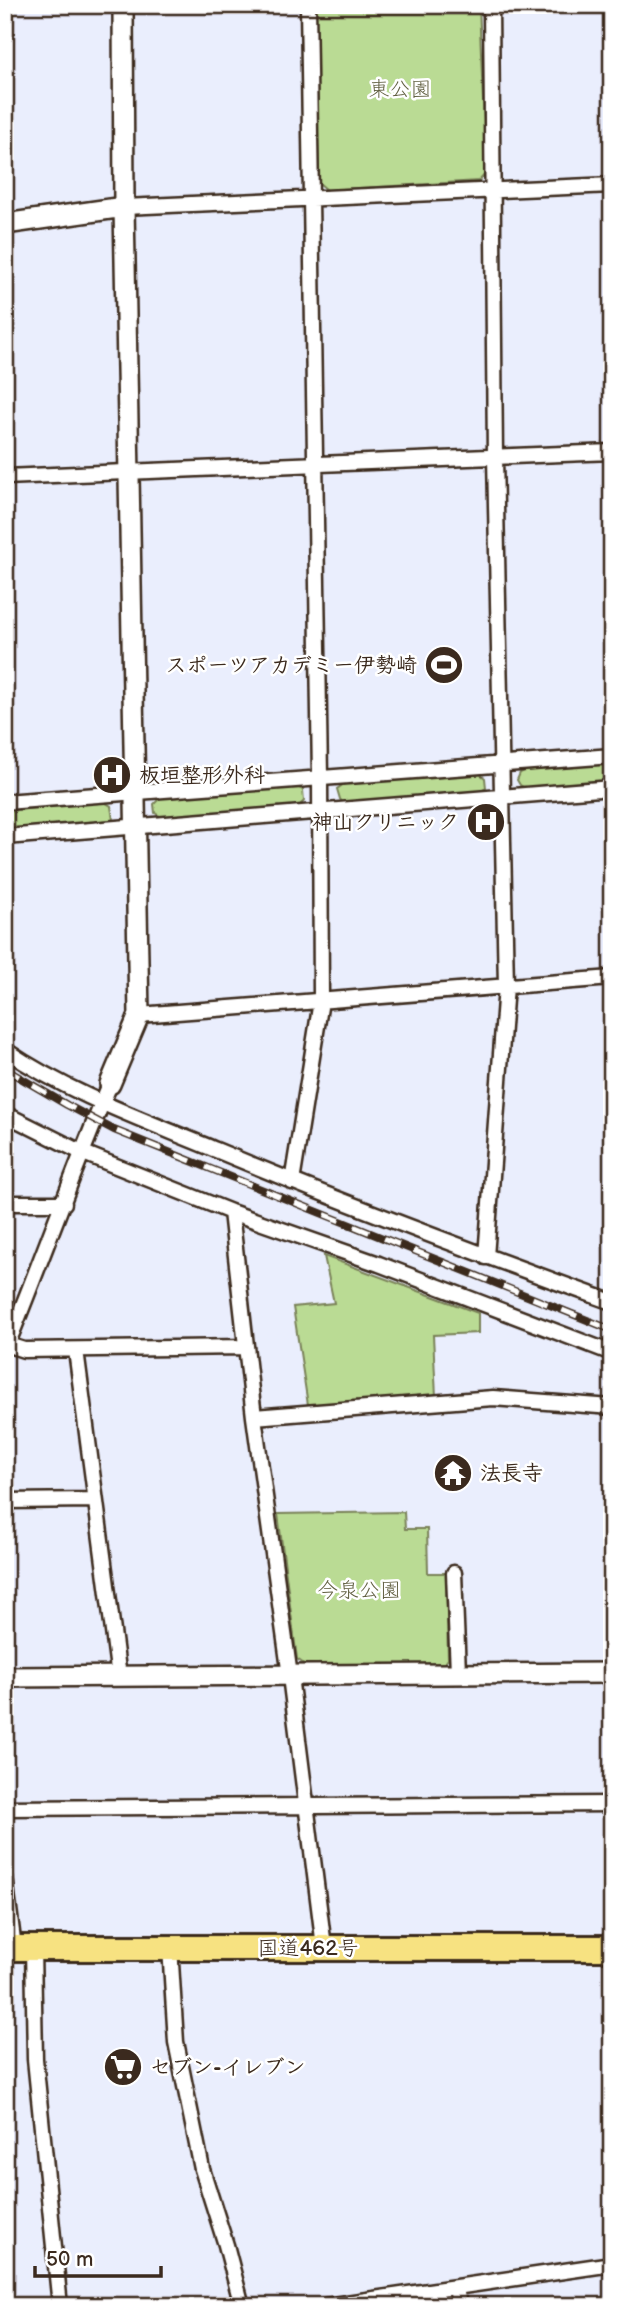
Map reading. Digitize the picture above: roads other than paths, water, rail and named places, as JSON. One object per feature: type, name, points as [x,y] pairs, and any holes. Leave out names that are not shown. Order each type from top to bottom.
[{"type":"highway","name":"国道462号","points":[[17,1948],[612,1948]]},
{"type":"street","points":[[123,5],[124,207],[139,1016],[81,1152],[64,1203],[7,1344],[24,1350],[246,1347]]},
{"type":"street","points":[[292,1182],[321,1001],[308,5]]},
{"type":"street","points":[[486,1257],[506,986],[495,457],[491,5]]},
{"type":"street","points":[[5,224],[124,207],[612,185]]},
{"type":"street","points":[[5,477],[612,452]]},
{"type":"street","points":[[5,802],[612,756]]},
{"type":"street","points":[[5,837],[612,788]]},
{"type":"street","points":[[139,1016],[612,978]]},
{"type":"street","points":[[5,1050],[65,1087],[292,1182],[486,1257],[612,1302]]},
{"type":"street","points":[[5,1114],[81,1152],[231,1212],[379,1264],[612,1353]]},
{"type":"street","points":[[5,1203],[64,1203]]},
{"type":"street","points":[[231,1212],[254,1417],[324,1947]]},
{"type":"street","points":[[76,1350],[119,1677]]},
{"type":"street","points":[[254,1417],[493,1398],[612,1407]]},
{"type":"street","points":[[5,1501],[95,1500]]},
{"type":"street","points":[[454,1573],[457,1672]]},
{"type":"street","points":[[5,1677],[612,1673]]},
{"type":"street","points":[[5,1808],[612,1804]]},
{"type":"street","points":[[5,1878],[35,2059],[61,2306]]},
{"type":"street","points":[[170,1947],[176,2042],[202,2169],[242,2306]]},
{"type":"street","points":[[326,2306],[612,2264]]},
{"type":"street","points":[[456,2287],[459,2306]]},
{"type":"railway","points":[[5,1069],[114,1130],[612,1330]]},
{"type":"place","name":"スポーツアカデミー伊勢崎","points":[[444,665]]},
{"type":"place","name":"板垣整形外科","points":[[112,775]]},
{"type":"place","name":"神山クリニック","points":[[486,822]]},
{"type":"place","name":"法長寺","points":[[453,1473]]},
{"type":"place","name":"セブン-イレブン","points":[[123,2067]]},
{"type":"park label","name":"東公園","points":[[400,89]]},
{"type":"park label","name":"今泉公園","points":[[359,1590]]}]
